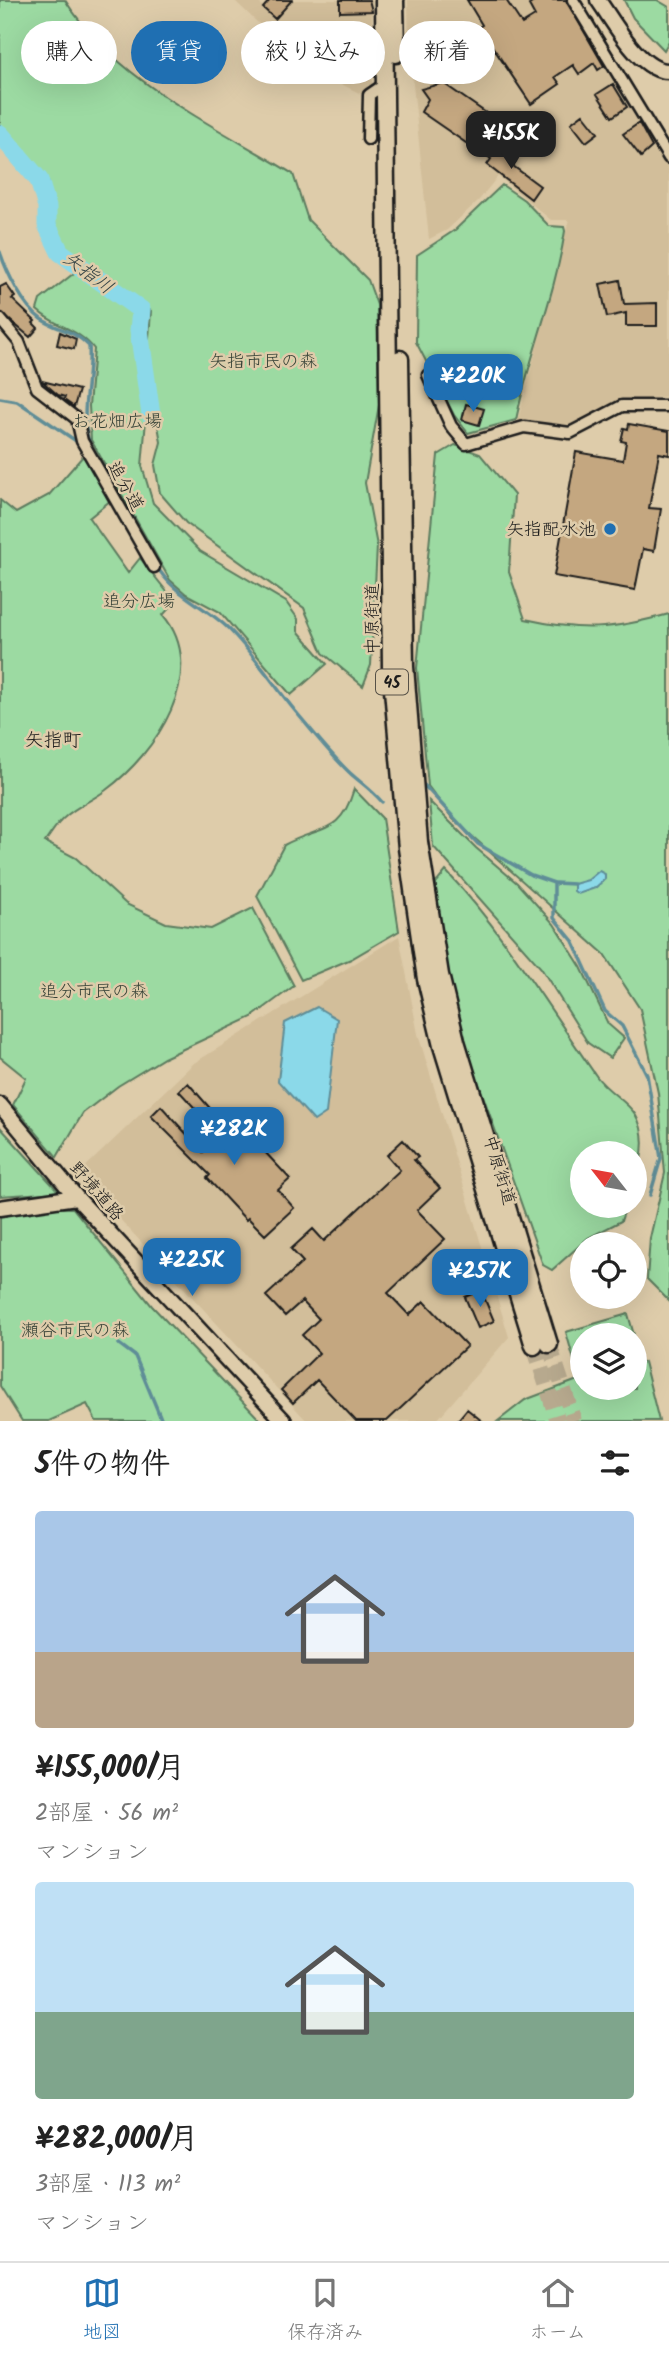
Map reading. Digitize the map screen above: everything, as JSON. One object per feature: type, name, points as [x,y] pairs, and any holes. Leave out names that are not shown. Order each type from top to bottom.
[{"type":"main road","name":"中原街道","points":[[384,0],[391,667],[407,848],[426,979],[442,1046],[542,1345],[456,1041],[440,975],[419,842],[405,667],[395,0]]},
{"type":"street","points":[[573,0],[669,158]]},
{"type":"street","points":[[598,0],[645,63],[658,70],[669,71]]},
{"type":"street","points":[[368,139],[369,95],[385,85]]},
{"type":"street","name":"追分道","points":[[0,319],[19,342],[37,387],[77,419],[85,446],[154,567]]},
{"type":"street","points":[[428,375],[451,426],[466,444],[524,427],[570,433],[622,406],[669,406]]},
{"type":"street","name":"野境道路","points":[[0,1105],[75,1197],[284,1421]]},
{"type":"street","points":[[0,1208],[75,1197]]},
{"type":"shaded area","points":[[234,0],[257,0],[263,7],[269,0],[372,0],[372,21],[256,21]]},
{"type":"shaded area","points":[[408,0],[569,0],[669,170],[669,396],[614,403],[572,426],[518,420],[569,220],[551,220],[498,176],[479,200],[447,230],[429,239],[413,84],[495,84],[495,21],[408,21]]},
{"type":"shaded area","points":[[341,84],[372,84],[368,85],[365,96]]},
{"type":"shaded area","points":[[399,936],[418,1034],[509,1337],[436,1421],[307,1421],[78,1174],[194,1063]]},
{"type":"green space","name":"矢指市民の森","points":[[0,0],[65,0],[80,21],[21,21],[21,84],[117,84],[117,60],[131,71],[131,84],[147,84],[199,119],[293,174],[308,220],[368,280],[377,305],[379,405],[365,483],[377,546],[371,665],[363,686],[323,653],[304,608],[186,523],[160,493],[155,465],[161,442],[147,365],[151,311],[97,268],[60,252],[48,181],[0,126]]},
{"type":"green space","points":[[624,0],[657,0],[669,7],[669,41],[664,50],[633,18]]},
{"type":"green space","points":[[502,185],[524,200],[549,226],[564,227],[565,231],[555,279],[516,420],[468,433],[454,415],[416,342],[417,255],[455,230]]},
{"type":"green space","name":"お花畑広場","points":[[78,270],[110,290],[124,302],[135,317],[146,420],[142,466],[153,503],[200,551],[286,602],[298,619],[298,631],[327,664],[291,695],[220,612],[186,594],[170,580],[91,440],[89,406],[94,349],[81,336],[37,310],[40,300]]},
{"type":"green space","points":[[455,445],[480,454],[514,495],[509,572],[525,619],[564,626],[597,627],[669,614],[669,1301],[647,1279],[650,1238],[665,1173],[658,1093],[640,1009],[604,954],[453,819],[428,786],[417,668],[438,455]]},
{"type":"green space","name":"追分市民の森","points":[[83,456],[111,500],[89,518],[128,573],[140,558],[175,602],[163,615],[176,637],[181,661],[179,686],[171,710],[142,755],[106,790],[62,819],[45,842],[76,858],[126,904],[166,923],[211,929],[253,908],[294,986],[252,1017],[164,1058],[118,1086],[83,1113],[57,1157],[13,1105],[26,1078],[0,1057],[0,500],[16,513],[49,495]]},
{"type":"green space","points":[[354,789],[382,818],[399,931],[351,959],[301,980],[257,896],[284,845],[335,822],[342,815]]},
{"type":"green space","points":[[429,801],[476,848],[517,883],[554,924],[581,967],[608,1024],[624,1038],[610,1058],[588,1043],[541,968],[433,846]]},
{"type":"green space","points":[[446,871],[488,920],[597,1077],[632,1110],[642,1130],[643,1141],[570,1141],[570,1218],[622,1218],[600,1232],[570,1232],[570,1254],[552,1270],[543,1265],[463,1039],[436,913],[436,883]]},
{"type":"green space","points":[[0,1127],[59,1192],[0,1196]]},
{"type":"green space","name":"瀬谷市民の森","points":[[19,1208],[73,1208],[152,1306],[261,1421],[96,1421],[87,1404],[49,1421],[22,1421],[0,1386],[0,1215]]},
{"type":"green space","points":[[628,1314],[631,1323],[597,1323]]},
{"type":"green space","points":[[570,1331],[570,1346],[566,1332]]},
{"type":"green space","points":[[647,1374],[659,1421],[498,1421],[525,1400],[570,1383],[570,1400],[647,1400]]},
{"type":"water","points":[[599,871],[605,874],[605,879],[595,888],[578,894],[574,891],[574,884],[588,880]]},
{"type":"water","points":[[317,1007],[337,1019],[326,1113],[314,1121],[278,1081],[285,1023]]},
{"type":"building","points":[[270,0],[292,0],[275,19],[263,8]]},
{"type":"building","points":[[340,0],[369,0],[372,11],[340,12]]},
{"type":"building","points":[[467,0],[506,0],[522,24],[535,16],[529,5],[537,0],[566,0],[604,66],[598,70],[594,63],[579,74],[573,65],[555,77],[560,84],[531,104],[495,50],[495,21],[480,21]]},
{"type":"building","points":[[444,84],[486,113],[472,131],[476,134],[469,145],[421,112],[428,99],[421,89]]},
{"type":"building","points":[[613,84],[627,107],[612,117],[597,94]]},
{"type":"building","points":[[583,114],[598,133],[586,142],[571,123]]},
{"type":"building","points":[[639,123],[652,147],[641,157],[623,134]]},
{"type":"building","points":[[494,144],[517,160],[513,166],[540,186],[531,199],[487,165],[491,159],[486,155]]},
{"type":"building","points":[[620,280],[624,304],[657,303],[657,326],[626,326],[626,313],[607,317],[600,284]]},
{"type":"building","points":[[6,284],[15,297],[12,299],[35,321],[33,323],[38,328],[30,337],[0,312],[0,287]]},
{"type":"building","points":[[60,332],[76,339],[74,349],[57,345]]},
{"type":"building","points":[[42,381],[79,390],[74,407],[64,400],[65,397],[58,395]]},
{"type":"building","points":[[466,404],[484,409],[479,425],[462,420]]},
{"type":"building","name":"矢指配水池","points":[[629,424],[669,431],[669,455],[659,453],[649,508],[661,509],[654,551],[643,549],[635,590],[554,576],[576,452],[623,460],[626,442],[621,441],[624,428],[628,429]]},
{"type":"building","points":[[188,1083],[242,1145],[251,1137],[290,1179],[278,1190],[294,1208],[265,1235],[248,1218],[246,1220],[207,1178],[210,1175],[151,1116],[161,1106],[203,1152],[217,1139],[201,1123],[205,1119],[179,1091]]},
{"type":"building","points":[[403,1140],[418,1157],[414,1160],[440,1188],[417,1210],[445,1239],[388,1293],[409,1315],[424,1301],[467,1346],[387,1421],[356,1421],[317,1380],[293,1403],[281,1390],[319,1353],[302,1335],[319,1319],[302,1301],[285,1316],[266,1296],[303,1262],[291,1249],[313,1229],[324,1241],[400,1170],[387,1155]]},
{"type":"building","points":[[481,1290],[494,1321],[478,1328],[465,1297]]},
{"type":"building","points":[[467,1409],[482,1421],[457,1421]]},
{"type":"waterway","name":"矢指川","points":[[0,134],[39,180],[47,207],[47,225],[60,252],[141,310],[139,330],[151,415]]},
{"type":"waterway","points":[[0,252],[16,288],[34,313],[89,346],[85,413],[88,439],[93,451]]},
{"type":"waterway","points":[[0,398],[17,401],[79,443]]},
{"type":"waterway","points":[[156,565],[180,592],[228,628],[329,751],[382,802]]},
{"type":"waterway","points":[[424,785],[478,844],[531,875],[554,883],[554,918],[573,941],[605,1011],[622,1026],[647,1075],[661,1158],[650,1195]]},
{"type":"waterway","points":[[555,883],[574,884]]},
{"type":"waterway","points":[[119,1344],[135,1356],[162,1421]]},
{"type":"tunnel","points":[[549,1344],[574,1421]]},
{"type":"tunnel","points":[[534,1346],[558,1421]]},
{"type":"place","name":"矢指配水池","points":[[610,529]]},
{"type":"district","name":"矢指町","points":[[53,739]]},
{"type":"park label","name":"追分広場","points":[[139,601]]}]
